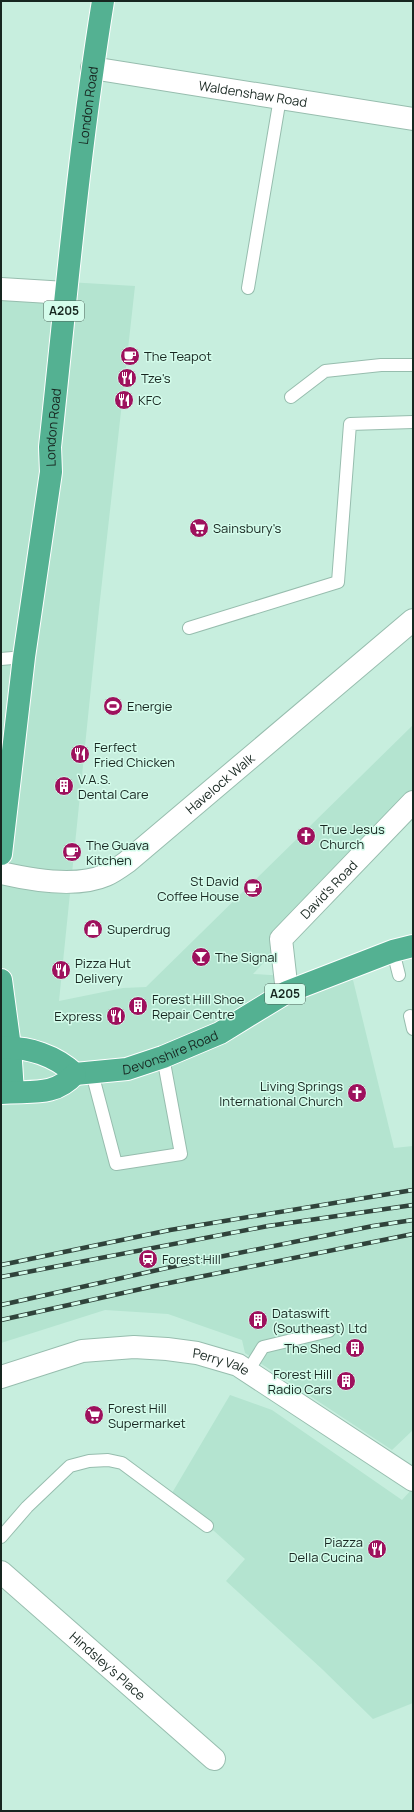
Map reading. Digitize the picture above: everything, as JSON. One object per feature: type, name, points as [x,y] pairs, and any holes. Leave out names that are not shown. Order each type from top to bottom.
[{"type":"highway","name":"London Road","points":[[1,854],[24,657],[52,472],[50,447],[66,293],[92,68],[103,1]]},
{"type":"highway","name":"Devonshire Road","points":[[84,1073],[127,1069],[163,1057],[220,1033],[287,992],[403,948]]},
{"type":"highway","points":[[1,980],[7,1093],[46,1092],[66,1084],[84,1073]]},
{"type":"highway","points":[[5,1047],[30,1050],[50,1057],[84,1073]]},
{"type":"street","name":"Waldenshaw Road","points":[[92,68],[413,119]]},
{"type":"street","points":[[1,289],[66,293]]},
{"type":"street","name":"Havelock Walk","points":[[1,873],[24,878],[83,882],[106,875],[127,862],[413,620]]},
{"type":"street","name":"David's Road","points":[[287,992],[281,939],[413,802]]},
{"type":"street","name":"Perry Vale","points":[[1,1377],[82,1351],[134,1347],[197,1353],[238,1365],[409,1470]]},
{"type":"street","name":"Hindsley's Place","points":[[1,1572],[214,1759]]},
{"type":"lane","points":[[248,288],[280,98]]},
{"type":"lane","points":[[291,397],[325,371],[381,365],[413,365]]},
{"type":"lane","points":[[189,628],[338,582],[350,424],[413,422]]},
{"type":"lane","points":[[1,659],[24,657]]},
{"type":"lane","points":[[399,975],[403,948]]},
{"type":"lane","points":[[410,1016],[413,1028]]},
{"type":"lane","points":[[84,1073],[116,1164],[181,1154],[163,1057]]},
{"type":"lane","points":[[248,1371],[263,1347],[329,1331]]},
{"type":"lane","points":[[1,1537],[27,1507],[70,1466],[88,1461],[108,1460],[122,1463],[207,1526]]},
{"type":"shaded area","points":[[1,278],[135,286],[99,609],[59,1001],[123,988],[146,987],[413,725],[413,804],[253,974],[353,980],[394,1148],[413,1146],[413,1430],[392,1450],[245,1353],[242,1340],[168,1314],[105,1310],[1,1343]]},
{"type":"shaded area","points":[[230,1395],[272,1410],[402,1500],[413,1488],[413,1703],[373,1719],[322,1669],[226,1581],[245,1559],[172,1493]]},
{"type":"railway","points":[[1,1265],[170,1230],[413,1190]]},
{"type":"railway","points":[[1,1277],[268,1226],[413,1205]]},
{"type":"railway","points":[[1,1305],[189,1263],[373,1226],[413,1220]]},
{"type":"railway","points":[[1,1320],[159,1285],[413,1234]]},
{"type":"place","name":"The Teapot","points":[[130,356]]},
{"type":"place","name":"Tze's","points":[[127,378]]},
{"type":"place","name":"KFC","points":[[124,400]]},
{"type":"place","name":"Sainsbury's","points":[[199,528]]},
{"type":"place","name":"Energie","points":[[113,706]]},
{"type":"place","name":"Ferfect Fried Chicken","points":[[80,754]]},
{"type":"place","name":"V.A.S. Dental Care","points":[[64,786]]},
{"type":"place","name":"True Jesus Church","points":[[306,836]]},
{"type":"place","name":"The Guava Kitchen","points":[[72,852]]},
{"type":"place","name":"St David Coffee House","points":[[253,888]]},
{"type":"place","name":"Superdrug","points":[[93,929]]},
{"type":"place","name":"The Signal","points":[[201,957]]},
{"type":"place","name":"Pizza Hut Delivery","points":[[61,970]]},
{"type":"place","name":"Forest Hill Shoe Repair Centre","points":[[138,1006]]},
{"type":"place","name":"Express","points":[[116,1016]]},
{"type":"place","name":"Living Springs International Church","points":[[357,1093]]},
{"type":"place","name":"Forest Hill","points":[[148,1259]]},
{"type":"place","name":"Dataswift (Southeast) Ltd","points":[[258,1320]]},
{"type":"place","name":"The Shed","points":[[355,1348]]},
{"type":"place","name":"Forest Hill Radio Cars","points":[[346,1381]]},
{"type":"place","name":"Forest Hill Supermarket","points":[[94,1415]]},
{"type":"place","name":"Piazza Della Cucina","points":[[377,1549]]}]
